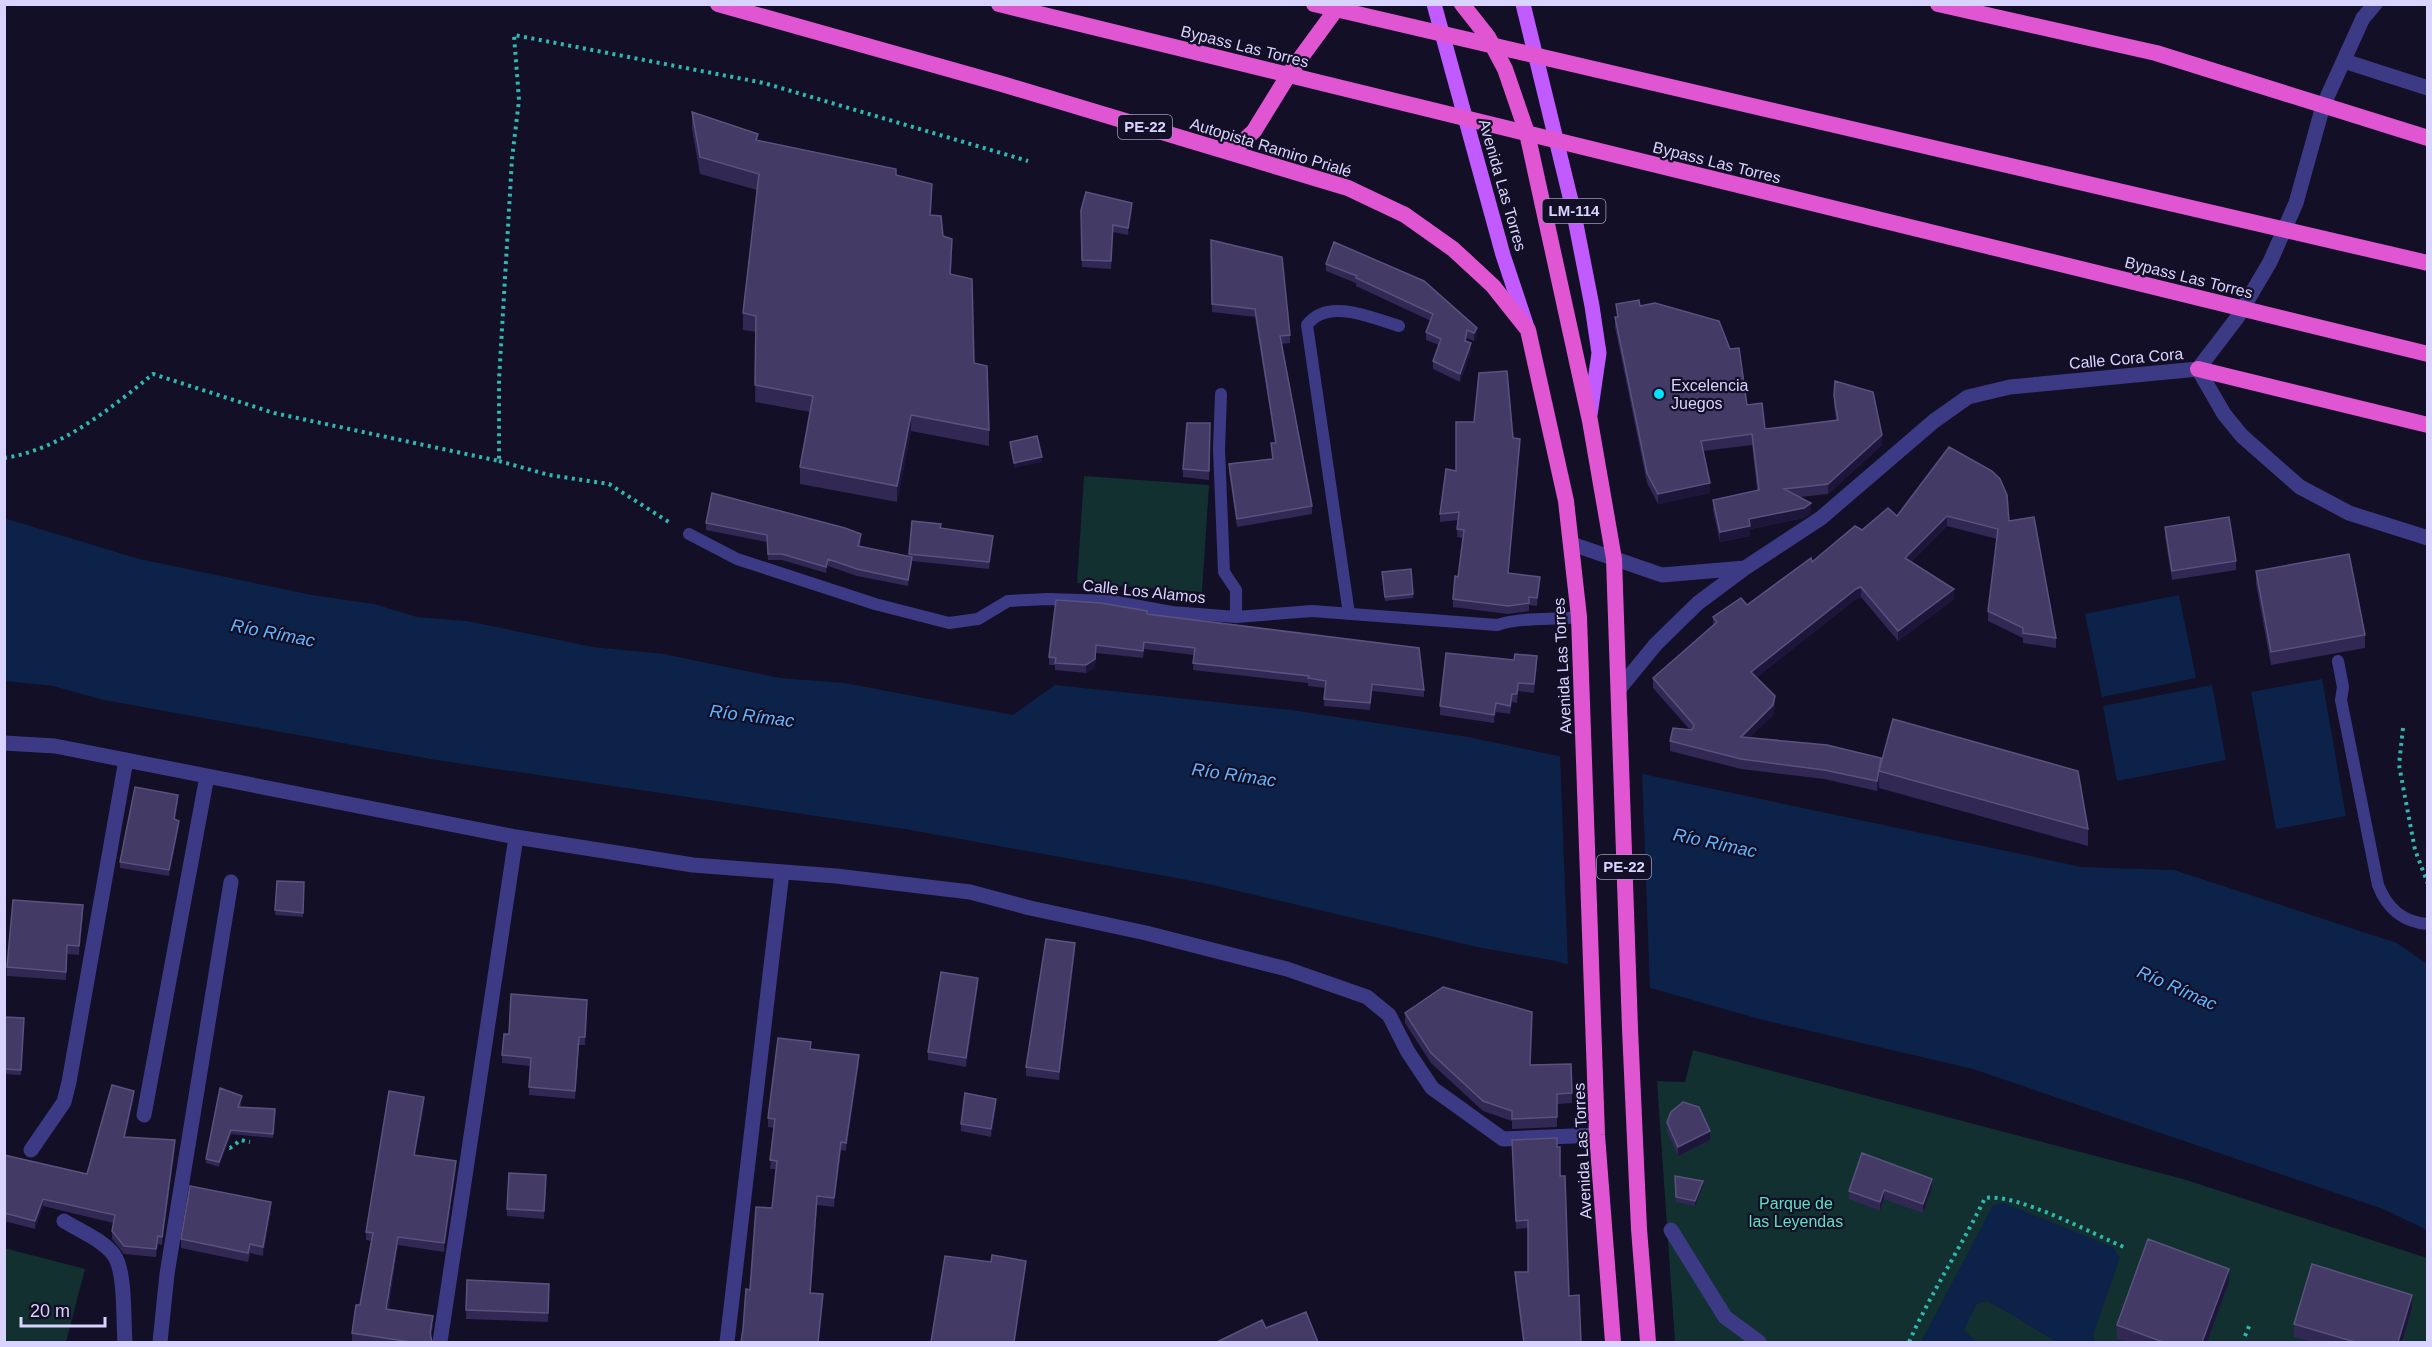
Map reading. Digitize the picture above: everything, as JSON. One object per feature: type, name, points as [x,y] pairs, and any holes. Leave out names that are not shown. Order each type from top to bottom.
[{"type":"highway","name":"Autopista Ramiro Prialé","points":[[718,4],[1219,148],[1348,188],[1405,215],[1453,249],[1493,286],[1528,330]]},
{"type":"highway","name":"Bypass Las Torres","points":[[999,4],[2427,354]]},
{"type":"highway","points":[[1314,4],[2427,263]]},
{"type":"highway","points":[[1219,148],[1229,148],[1248,140],[1291,71],[1340,4]]},
{"type":"highway","name":"PE-22","points":[[1462,4],[1496,51],[1518,104],[1590,421],[1614,559],[1630,1029],[1639,1229],[1648,1342]]},
{"type":"highway","points":[[1938,4],[2156,53],[2427,138]]},
{"type":"highway","name":"Avenida Las Torres","points":[[1528,330],[1549,411],[1572,544],[1579,617],[1597,1135],[1613,1342]]},
{"type":"highway","points":[[2198,369],[2427,425]]},
{"type":"main road","name":"Avenida Las Torres","points":[[1434,4],[1503,255],[1528,330]]},
{"type":"main road","name":"LM-114","points":[[1523,4],[1573,209],[1592,306],[1599,353],[1590,421]]},
{"type":"street","name":"Calle Cora Cora","points":[[1619,698],[1673,628],[1698,603],[1745,568],[1821,518],[1934,421],[1968,397],[2010,387],[2198,369],[2237,318],[2270,262],[2296,203],[2323,106],[2363,18],[2375,4]]},
{"type":"street","points":[[2344,61],[2427,88]]},
{"type":"street","points":[[2198,369],[2224,414],[2242,436],[2300,487],[2349,513],[2427,538]]},
{"type":"street","name":"Calle Cora Cora","points":[[1572,544],[1662,574],[1745,568]]},
{"type":"street","points":[[4,743],[55,746],[516,837],[693,865],[970,891],[1287,969],[1367,998],[1382,1009],[1389,1015],[1408,1052],[1432,1088],[1503,1139],[1597,1135]]},
{"type":"street","points":[[31,1150],[64,1102],[69,1082],[126,760]]},
{"type":"street","points":[[144,1115],[207,776]]},
{"type":"street","points":[[440,1342],[516,837]]},
{"type":"street","points":[[727,1342],[782,872]]},
{"type":"street","points":[[160,1342],[167,1274],[231,882]]},
{"type":"street","points":[[64,1221],[100,1243],[114,1256],[120,1275],[125,1342]]},
{"type":"street","points":[[1671,1230],[1725,1317],[1759,1342]]},
{"type":"lane","points":[[1349,614],[1307,325],[1314,316],[1323,311],[1359,313],[1400,326]]},
{"type":"lane","points":[[1221,394],[1220,449],[1224,572],[1236,590],[1236,617]]},
{"type":"lane","name":"Calle Los Alamos","points":[[689,534],[737,559],[875,604],[949,623],[978,619],[1008,602],[1048,599],[1111,601],[1172,612],[1236,617],[1312,611],[1497,626],[1514,619],[1546,621],[1579,617]]},
{"type":"lane","points":[[2338,661],[2343,687],[2341,700],[2378,885],[2385,902],[2404,919],[2412,923],[2427,924]]},
{"type":"path","points":[[499,461],[499,380],[512,159],[519,99],[514,34],[764,83],[1028,160]]},
{"type":"path","points":[[4,458],[22,455],[96,420],[153,374],[273,413],[499,461],[549,475],[609,484],[689,534]]},
{"type":"path","points":[[2403,728],[2399,765],[2415,850],[2427,884]]},
{"type":"path","points":[[189,1141],[230,1148],[241,1140],[250,1142]]},
{"type":"path","points":[[1909,1342],[1921,1315],[1985,1198],[1998,1196],[2019,1203],[2126,1248]]},
{"type":"path","points":[[2245,1336],[2250,1324]]},
{"type":"green space","points":[[1084,476],[1209,485],[1202,592],[1077,583]]},
{"type":"green space","name":"Parque de las Leyendas","points":[[1693,1050],[2183,1179],[2427,1258],[2427,1342],[1675,1342],[1657,1081],[1685,1082]]},
{"type":"green space","points":[[4,1248],[85,1269],[66,1342],[5,1342]]},
{"type":"water","name":"Río Rímac","points":[[4,518],[139,559],[312,595],[374,604],[417,617],[467,621],[593,647],[664,654],[780,678],[845,683],[1013,715],[1055,685],[1291,710],[1468,737],[2082,867],[2174,870],[2397,943],[2427,964],[2427,1230],[2383,1209],[1973,1069],[1759,1019],[1556,961],[1477,947],[1204,883],[905,829],[436,760],[104,700],[53,686],[5,681]]},
{"type":"water","points":[[2179,595],[2196,678],[2102,697],[2085,614]]},
{"type":"water","points":[[2322,679],[2346,816],[2276,829],[2251,692]]},
{"type":"water","points":[[2212,685],[2226,760],[2117,781],[2103,706]]},
{"type":"water","points":[[2004,1203],[2113,1247],[2120,1258],[2093,1335],[2095,1342],[2057,1342],[1988,1301],[1977,1304],[1964,1330],[1976,1342],[1921,1342],[1993,1205]]},
{"type":"pier","points":[[1560,754],[1642,771],[1650,991],[1568,968]]},
{"type":"building","points":[[692,112],[758,134],[756,140],[896,169],[896,175],[932,184],[930,215],[941,216],[943,236],[952,239],[950,274],[972,279],[974,363],[987,366],[989,430],[911,415],[897,486],[800,467],[813,396],[755,385],[756,316],[743,313],[759,174],[700,157]]},
{"type":"building","points":[[1086,192],[1132,203],[1128,228],[1113,225],[1111,261],[1082,260],[1081,210]]},
{"type":"building","points":[[1211,240],[1282,257],[1290,335],[1280,336],[1312,506],[1237,519],[1229,464],[1273,459],[1271,443],[1276,443],[1255,309],[1212,304]]},
{"type":"building","points":[[1334,242],[1424,281],[1477,328],[1474,333],[1467,330],[1465,341],[1471,343],[1460,374],[1433,361],[1441,339],[1426,332],[1433,314],[1356,278],[1357,276],[1326,264]]},
{"type":"building","points":[[1639,300],[1640,306],[1655,303],[1719,321],[1730,349],[1739,348],[1747,405],[1762,403],[1765,429],[1838,420],[1834,396],[1835,381],[1873,392],[1882,435],[1828,484],[1784,489],[1811,503],[1804,508],[1749,519],[1750,526],[1720,532],[1713,500],[1759,490],[1752,434],[1701,441],[1710,483],[1658,494],[1647,473],[1615,317],[1618,317],[1616,304]]},
{"type":"building","points":[[1507,371],[1513,438],[1520,439],[1508,573],[1540,577],[1537,598],[1529,597],[1529,603],[1508,606],[1453,599],[1464,530],[1457,529],[1459,512],[1440,514],[1446,469],[1456,471],[1456,422],[1474,422],[1479,373]]},
{"type":"building","points":[[1187,423],[1210,423],[1209,471],[1183,469]]},
{"type":"building","points":[[1037,436],[1042,457],[1014,463],[1010,442]]},
{"type":"building","points":[[1949,447],[1992,471],[2000,479],[2007,495],[2009,521],[2034,517],[2056,638],[2023,633],[2023,628],[1988,611],[1998,529],[1947,516],[1905,558],[1954,589],[1898,631],[1861,587],[1856,589],[1751,672],[1775,696],[1773,705],[1741,737],[1827,745],[1881,758],[1877,781],[1824,770],[1741,759],[1670,741],[1673,728],[1692,730],[1694,725],[1653,678],[1717,622],[1713,617],[1741,598],[1747,605],[1811,558],[1812,562],[1855,526],[1862,530],[1888,508],[1897,516]]},
{"type":"building","points":[[712,493],[861,534],[858,546],[912,557],[908,580],[857,569],[828,559],[826,567],[782,554],[768,554],[767,535],[706,523]]},
{"type":"building","points":[[2229,517],[2236,561],[2172,571],[2165,527]]},
{"type":"building","points":[[912,521],[941,524],[940,528],[993,536],[989,562],[909,554]]},
{"type":"building","points":[[2349,554],[2365,635],[2271,652],[2256,571]]},
{"type":"building","points":[[1411,569],[1413,594],[1385,597],[1382,572]]},
{"type":"building","points":[[1056,600],[1101,603],[1147,611],[1147,614],[1419,648],[1424,690],[1372,684],[1370,703],[1324,699],[1326,681],[1308,678],[1309,676],[1193,663],[1195,648],[1144,642],[1143,651],[1096,645],[1095,659],[1086,665],[1055,663],[1056,658],[1049,657]]},
{"type":"building","points":[[1446,653],[1514,660],[1515,654],[1537,656],[1534,684],[1518,683],[1517,694],[1512,694],[1510,706],[1496,703],[1494,715],[1440,706]]},
{"type":"building","points":[[1893,719],[2078,771],[2088,829],[1879,771]]},
{"type":"building","points":[[135,787],[178,795],[174,819],[179,821],[169,870],[120,862]]},
{"type":"building","points":[[277,881],[304,882],[303,913],[275,910]]},
{"type":"building","points":[[13,900],[83,905],[79,946],[67,945],[66,972],[7,967]]},
{"type":"building","points":[[1046,939],[1075,943],[1059,1072],[1026,1067]]},
{"type":"building","points":[[941,972],[978,978],[966,1058],[928,1052]]},
{"type":"building","points":[[1443,987],[1532,1012],[1530,1065],[1571,1064],[1572,1093],[1557,1094],[1557,1117],[1512,1119],[1512,1111],[1483,1101],[1431,1053],[1405,1013]]},
{"type":"building","points":[[511,994],[587,1000],[585,1037],[579,1037],[575,1091],[529,1087],[531,1058],[502,1055],[504,1034],[509,1034]]},
{"type":"building","points":[[4,1017],[24,1018],[21,1070],[4,1069]]},
{"type":"building","points":[[778,1038],[811,1042],[810,1049],[859,1055],[846,1143],[841,1142],[834,1198],[817,1196],[810,1293],[823,1294],[818,1342],[741,1342],[746,1289],[750,1290],[756,1207],[772,1208],[777,1161],[770,1160],[775,1119],[768,1118]]},
{"type":"building","points":[[112,1085],[134,1091],[124,1137],[175,1140],[162,1237],[158,1236],[156,1249],[124,1246],[112,1231],[115,1215],[43,1199],[35,1221],[4,1213],[4,1155],[87,1174]]},
{"type":"building","points":[[220,1088],[242,1096],[238,1107],[275,1109],[273,1134],[231,1130],[219,1162],[206,1159]]},
{"type":"building","points":[[389,1091],[424,1097],[414,1155],[456,1161],[444,1243],[398,1237],[386,1309],[433,1316],[430,1333],[432,1342],[411,1342],[352,1333],[356,1305],[360,1305],[373,1233],[366,1232]]},
{"type":"building","points":[[965,1093],[996,1099],[991,1129],[961,1124]]},
{"type":"building","points":[[1683,1102],[1699,1107],[1710,1131],[1678,1147],[1667,1122],[1671,1112]]},
{"type":"building","points":[[1557,1138],[1557,1147],[1560,1147],[1560,1176],[1565,1176],[1569,1296],[1579,1295],[1581,1342],[1524,1342],[1515,1272],[1528,1272],[1528,1220],[1516,1221],[1512,1140]]},
{"type":"building","points":[[1862,1153],[1932,1179],[1923,1204],[1884,1190],[1880,1202],[1849,1191]]},
{"type":"building","points":[[509,1173],[546,1175],[544,1211],[507,1209]]},
{"type":"building","points":[[1675,1176],[1703,1181],[1695,1201],[1676,1197]]},
{"type":"building","points":[[190,1186],[271,1202],[263,1247],[250,1244],[248,1253],[181,1239]]},
{"type":"building","points":[[2148,1239],[2229,1269],[2202,1342],[2163,1342],[2117,1325]]},
{"type":"building","points":[[992,1255],[1026,1261],[1014,1342],[931,1342],[945,1256],[991,1262]]},
{"type":"building","points":[[2312,1264],[2412,1295],[2398,1342],[2355,1342],[2294,1324]]},
{"type":"building","points":[[467,1280],[549,1284],[548,1313],[466,1310]]},
{"type":"building","points":[[1306,1312],[1318,1342],[1217,1342],[1262,1320],[1266,1328]]},
{"type":"place","name":"Excelencia Juegos","points":[[1659,394]]}]
